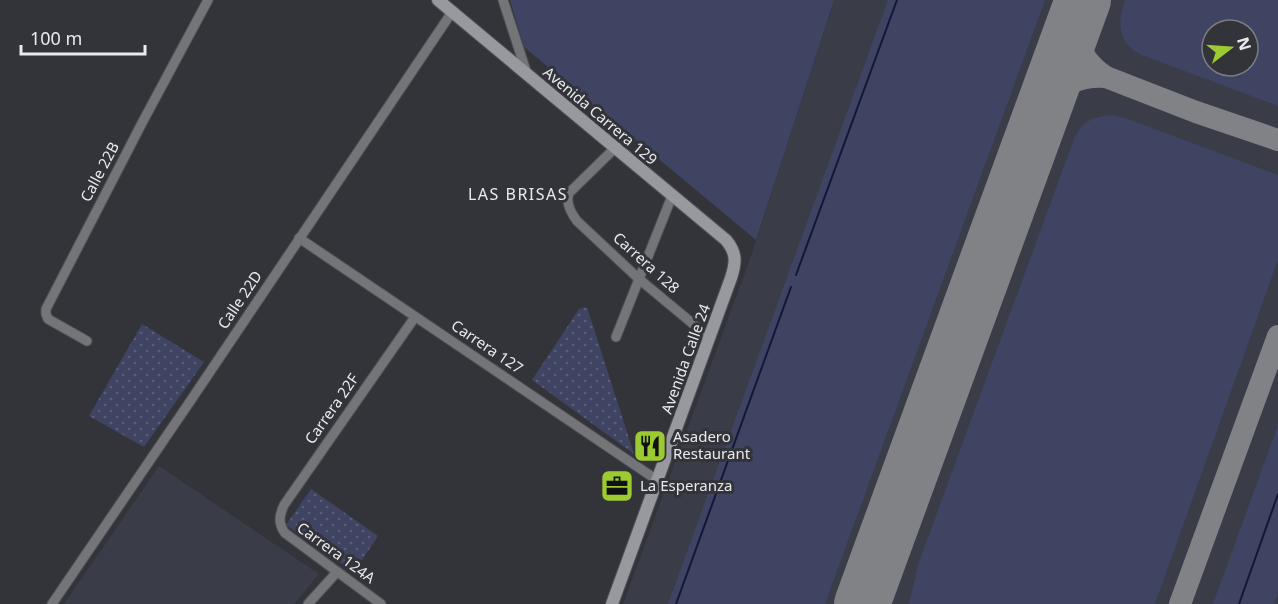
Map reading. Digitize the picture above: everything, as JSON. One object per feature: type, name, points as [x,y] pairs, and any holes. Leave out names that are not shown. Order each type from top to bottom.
[{"type":"main road","name":"Avenida Carrera 129","points":[[438,0],[726,240],[736,259]]},
{"type":"main road","name":"Avenida Calle 24","points":[[612,604],[710,338],[736,259]]},
{"type":"street","name":"Calle 22B","points":[[87,341],[48,319],[46,309],[208,0]]},
{"type":"street","points":[[504,0],[527,74]]},
{"type":"street","name":"Calle 22D","points":[[52,604],[452,12]]},
{"type":"street","name":"Carrera 128","points":[[615,148],[569,193],[568,205],[577,221],[639,279],[710,338]]},
{"type":"street","points":[[616,337],[672,196]]},
{"type":"street","name":"Carrera 127","points":[[299,238],[657,480]]},
{"type":"street","name":"Carrera 22F","points":[[279,521],[284,505],[415,316]]},
{"type":"street","name":"Carrera 124A","points":[[279,521],[285,534],[381,604]]},
{"type":"street","points":[[308,604],[337,572]]},
{"type":"shaded area","points":[[510,0],[834,0],[756,240],[524,47]]},
{"type":"shaded area","points":[[834,0],[1278,0],[1278,604],[623,604],[750,259]]},
{"type":"shaded area","points":[[888,0],[1045,0],[825,604],[668,604]]},
{"type":"shaded area","points":[[1125,0],[1278,0],[1278,106],[1203,78],[1260,78],[1260,18],[1200,18],[1200,77],[1139,54],[1132,49],[1123,37],[1121,16]]},
{"type":"shaded area","points":[[1111,115],[1128,119],[1278,175],[1278,260],[1155,604],[909,604],[919,562],[1074,139],[1088,121]]},
{"type":"shaded area","points":[[587,307],[634,454],[532,380],[579,309]]},
{"type":"shaded area","points":[[142,324],[204,362],[144,447],[89,416]]},
{"type":"shaded area","points":[[1278,425],[1278,594],[1274,604],[1213,604]]},
{"type":"shaded area","points":[[159,466],[319,574],[294,604],[64,604]]},
{"type":"shaded area","points":[[311,489],[378,536],[354,572],[286,525]]},
{"type":"waterway","points":[[796,275],[897,0]]},
{"type":"waterway","points":[[676,604],[791,287]]},
{"type":"waterway","points":[[1239,604],[1278,494]]},
{"type":"taxiway","points":[[1078,14],[1077,24],[1081,50],[1097,71],[1106,77]]},
{"type":"taxiway","points":[[1044,107],[1071,83],[1086,78],[1106,77],[1196,112],[1278,140]]},
{"type":"taxiway","points":[[1180,604],[1278,336]]},
{"type":"taxiway","points":[[871,604],[881,553]]},
{"type":"runway","points":[[862,604],[1083,0]]},
{"type":"place","name":"Asadero Restaurant","points":[[650,446]]},
{"type":"place","name":"La Esperanza","points":[[617,486]]},
{"type":"district","name":"LAS BRISAS","points":[[518,194]]}]
